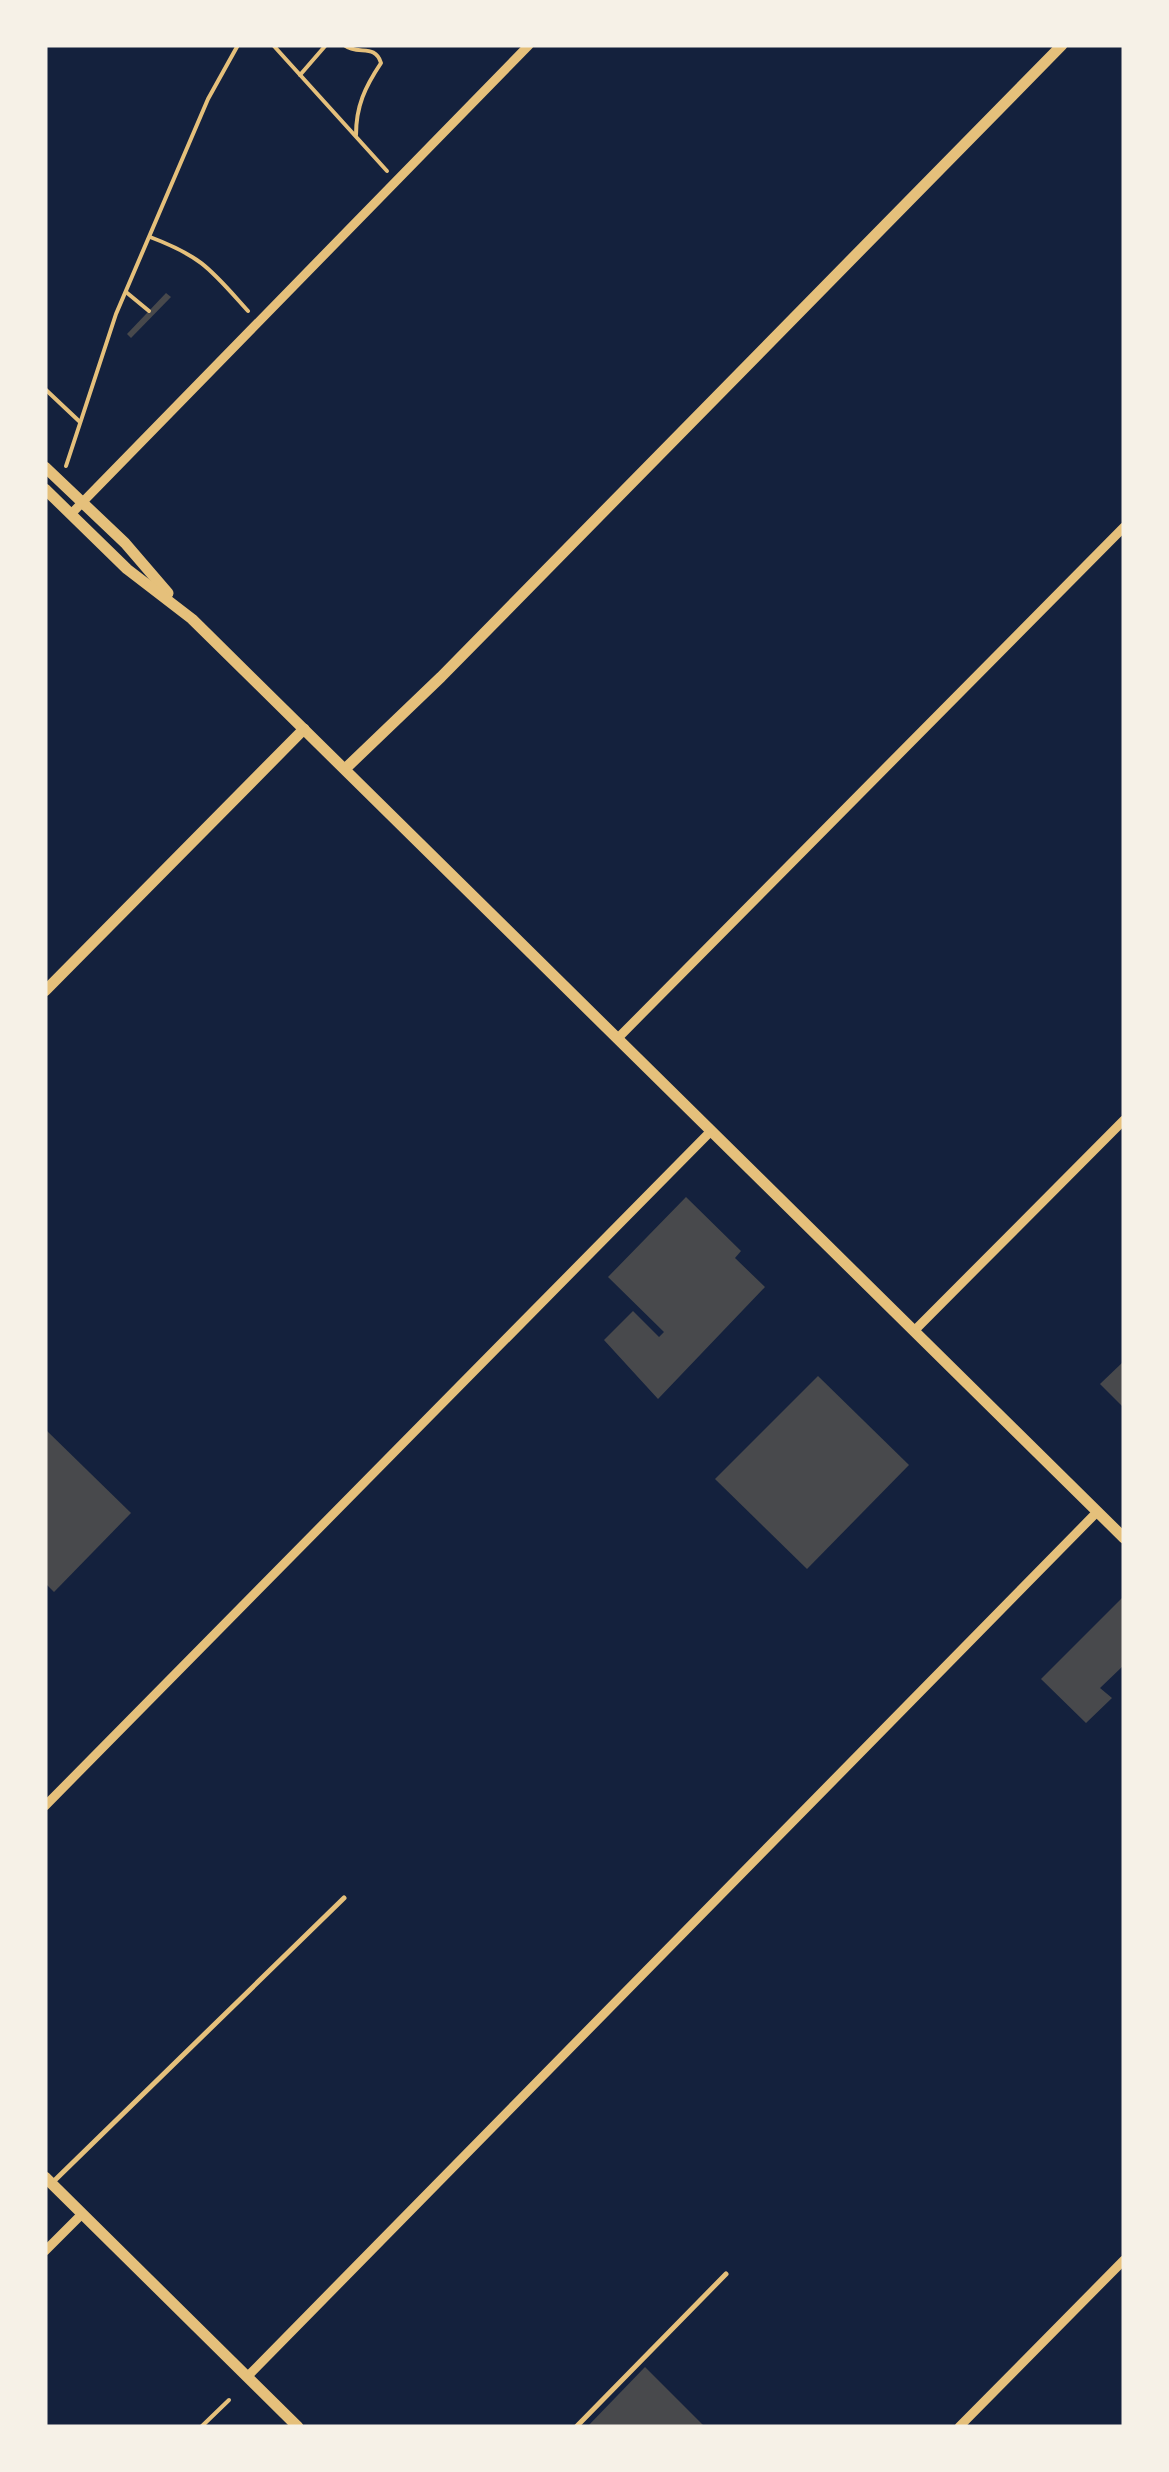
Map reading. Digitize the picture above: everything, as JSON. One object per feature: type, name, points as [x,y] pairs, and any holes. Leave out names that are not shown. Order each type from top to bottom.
[{"type":"street","points":[[71,514],[528,45]]},
{"type":"street","points":[[345,769],[1062,45]]},
{"type":"street","points":[[45,468],[124,542],[184,612],[1124,1538]]},
{"type":"street","points":[[45,489],[127,568],[184,612]]},
{"type":"street","points":[[618,1038],[1124,527]]},
{"type":"street","points":[[45,991],[304,728]]},
{"type":"street","points":[[915,1330],[1124,1120]]},
{"type":"street","points":[[45,1806],[710,1131]]},
{"type":"street","points":[[247,2377],[1097,1512]]},
{"type":"street","points":[[48,2180],[298,2427]]},
{"type":"street","points":[[45,2251],[81,2215]]},
{"type":"street","points":[[959,2427],[1124,2260]]},
{"type":"lane","points":[[48,2180],[344,1898]]},
{"type":"lane","points":[[576,2427],[726,2274]]},
{"type":"path","points":[[65,470],[105,343],[208,99],[238,45]]},
{"type":"path","points":[[273,45],[396,182]]},
{"type":"path","points":[[300,76],[326,45]]},
{"type":"path","points":[[344,45],[351,50],[372,50],[381,64],[364,86],[356,116],[356,136]]},
{"type":"path","points":[[150,236],[186,250],[204,262],[258,322]]},
{"type":"path","points":[[126,292],[149,311]]},
{"type":"path","points":[[45,390],[80,422]]},
{"type":"path","points":[[201,2427],[229,2400]]},
{"type":"building","points":[[166,293],[171,297],[131,338],[127,334]]},
{"type":"building","points":[[686,1197],[741,1251],[735,1258],[765,1287],[658,1399],[604,1340],[633,1311],[659,1337],[664,1332],[608,1277]]},
{"type":"building","points":[[1124,1361],[1124,1408],[1100,1384]]},
{"type":"building","points":[[818,1376],[909,1465],[807,1569],[715,1479]]},
{"type":"building","points":[[45,1429],[131,1513],[54,1592],[45,1583]]},
{"type":"building","points":[[1124,1596],[1124,1665],[1100,1688],[1112,1698],[1086,1723],[1041,1679]]},
{"type":"building","points":[[645,2367],[705,2427],[587,2427]]}]
